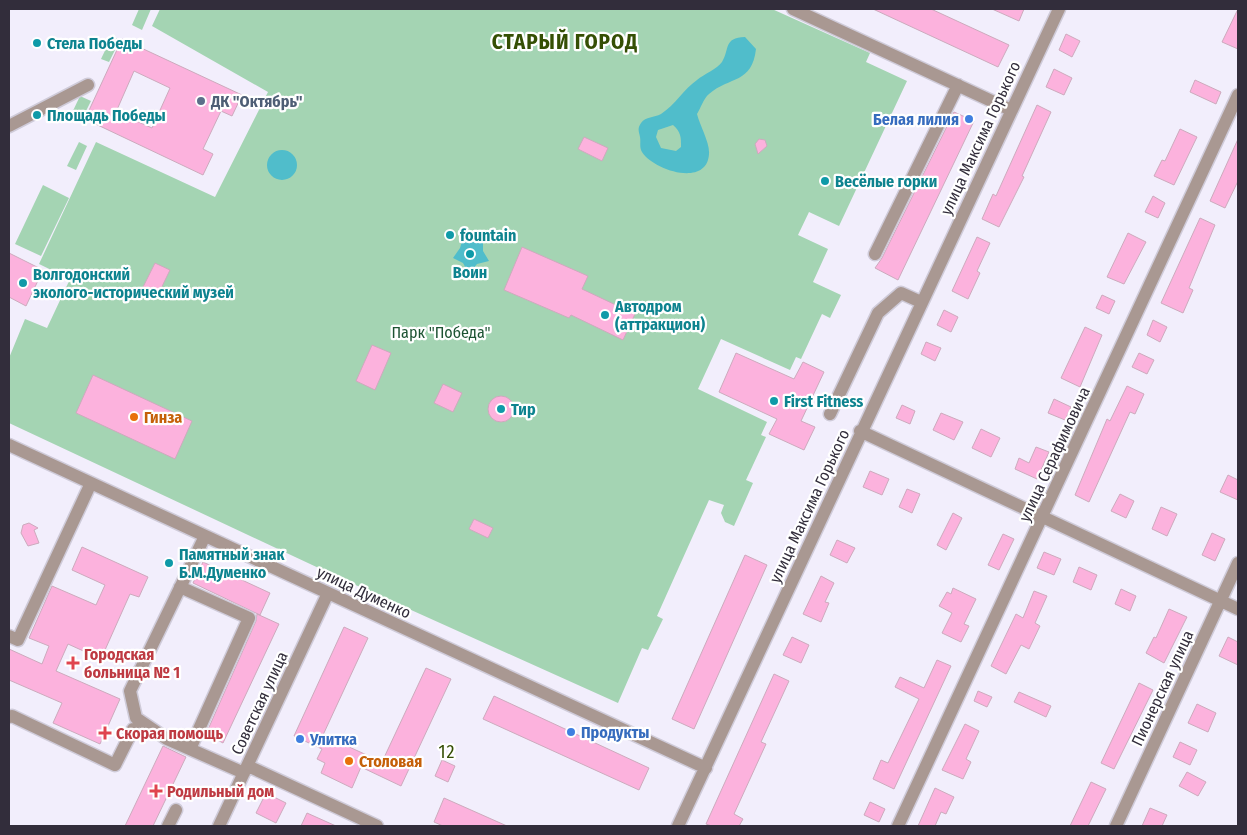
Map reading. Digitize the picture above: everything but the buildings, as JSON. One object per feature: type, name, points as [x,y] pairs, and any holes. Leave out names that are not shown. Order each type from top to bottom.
[{"type":"street","points":[[793,9],[1011,110]]},
{"type":"street","name":"улица Максима Горького","points":[[678,826],[860,432],[1059,9]]},
{"type":"street","points":[[9,126],[88,84]]},
{"type":"street","points":[[875,254],[958,85]]},
{"type":"street","name":"улица Серафимовича","points":[[898,826],[1238,95]]},
{"type":"street","points":[[830,414],[878,313],[901,293],[921,302]]},
{"type":"street","points":[[860,432],[1238,609]]},
{"type":"street","name":"улица Думенко","points":[[9,444],[706,768]]},
{"type":"street","points":[[9,636],[18,640],[91,483]]},
{"type":"street","points":[[205,536],[130,691],[136,718],[167,739],[246,770],[377,826]]},
{"type":"street","name":"Пионерская улица","points":[[1116,826],[1238,563]]},
{"type":"street","points":[[180,587],[249,618],[190,749]]},
{"type":"street","name":"Советская улица","points":[[220,826],[328,593]]},
{"type":"street","points":[[9,717],[12,716],[115,766],[133,730]]},
{"type":"street","points":[[168,826],[176,810]]},
{"type":"green space","points":[[139,9],[151,9],[142,30],[132,25]]},
{"type":"green space","name":"Парк \"Победа\"","points":[[160,9],[772,9],[870,53],[866,62],[907,81],[839,226],[809,212],[798,235],[828,249],[813,282],[841,295],[830,318],[822,314],[801,359],[796,357],[790,370],[721,339],[698,389],[767,422],[761,435],[766,437],[746,480],[753,483],[734,526],[725,522],[721,513],[724,505],[709,500],[657,616],[663,619],[648,650],[642,648],[618,703],[340,578],[9,423],[9,358],[25,319],[47,328],[70,279],[39,264],[96,142],[215,197],[268,92],[152,26]]},
{"type":"green space","points":[[112,36],[120,40],[109,62],[101,59]]},
{"type":"green space","points":[[80,96],[91,101],[81,121],[71,115]]},
{"type":"green space","points":[[79,142],[87,146],[76,170],[67,166]]},
{"type":"green space","points":[[43,185],[69,198],[41,256],[15,244]]},
{"type":"water","points":[[745,37],[756,49],[750,68],[739,78],[717,88],[709,94],[697,114],[709,150],[706,164],[699,171],[690,173],[668,170],[648,159],[641,148],[639,127],[641,123],[645,119],[661,114],[692,84],[720,65],[730,42]],"holes":[[[673,125],[678,130],[681,140],[681,147],[676,151],[661,148],[656,137],[658,130]]]},
{"type":"water","points":[[282,150],[293,154],[297,165],[293,176],[282,180],[271,176],[267,165],[271,154]]},
{"type":"water","points":[[463,238],[472,242],[483,241],[483,251],[489,261],[477,264],[469,274],[463,263],[453,258],[460,248]]},
{"type":"place","name":"Стела Победы","points":[[37,43]]},
{"type":"place","name":"ДК \"Октябрь\"","points":[[201,101]]},
{"type":"place","name":"Площадь Победы","points":[[37,115]]},
{"type":"place","name":"Белая лилия","points":[[969,119]]},
{"type":"place","name":"Весёлые горки","points":[[825,181]]},
{"type":"place","name":"fountain","points":[[450,235]]},
{"type":"place","name":"Воин","points":[[470,254]]},
{"type":"place","name":"Волгодонский эколого-исторический музей","points":[[23,283]]},
{"type":"place","name":"Автодром (аттракцион)","points":[[605,315]]},
{"type":"place","name":"First Fitness","points":[[774,401]]},
{"type":"place","name":"Тир","points":[[501,409]]},
{"type":"place","name":"Гинза","points":[[134,417]]},
{"type":"place","name":"Памятный знак Б.М.Думенко","points":[[169,563]]},
{"type":"place","name":"Городская больница № 1","points":[[73,663]]},
{"type":"place","name":"Продукты","points":[[571,732]]},
{"type":"place","name":"Скорая помощь","points":[[105,733]]},
{"type":"place","name":"Улитка","points":[[300,739]]},
{"type":"place","name":"Столовая","points":[[349,761]]},
{"type":"place","name":"Родильный дом","points":[[156,791]]},
{"type":"district","name":"СТАРЫЙ ГОРОД","points":[[565,42]]},
{"type":"district","name":"12","points":[[447,752]]}]
